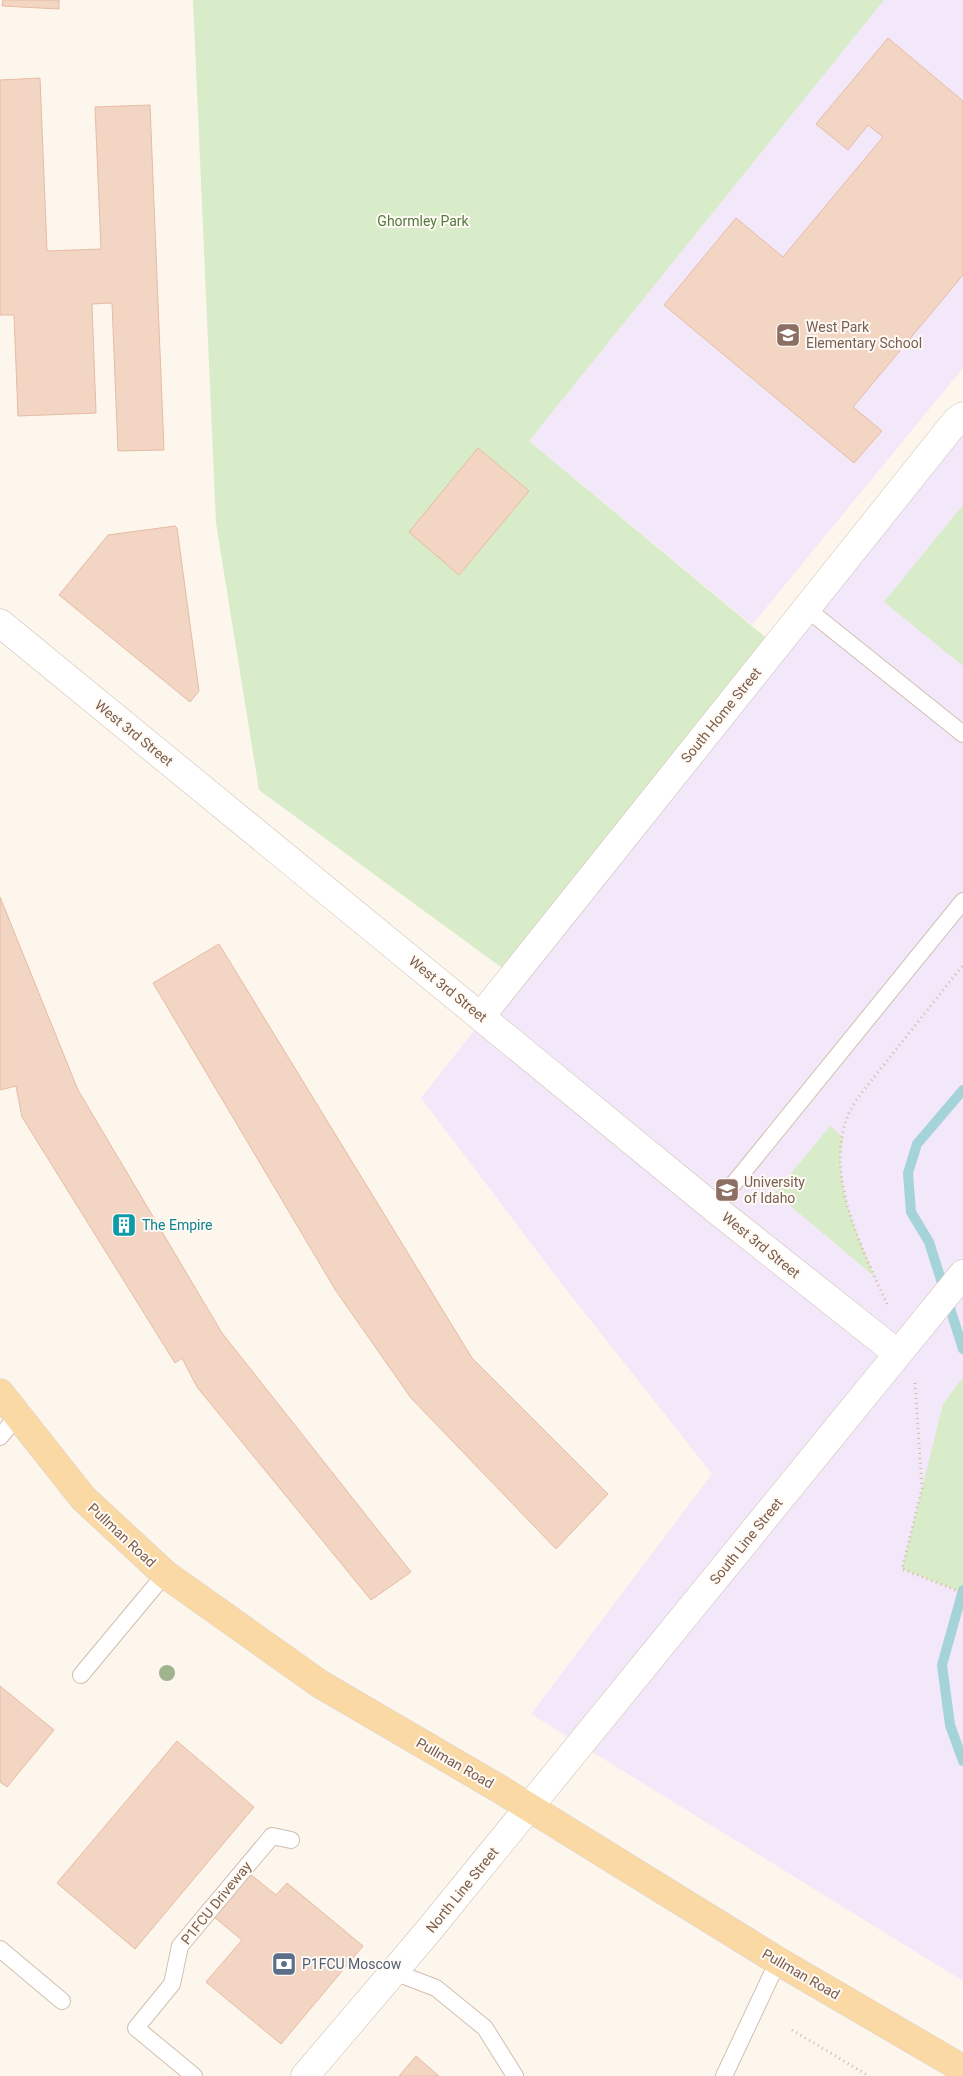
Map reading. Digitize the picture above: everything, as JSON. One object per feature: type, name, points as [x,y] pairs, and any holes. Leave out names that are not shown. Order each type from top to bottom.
[{"type":"main road","name":"Pullman Road","points":[[0,1393],[82,1498],[165,1574],[320,1684],[529,1808],[778,1961],[963,2069]]},
{"type":"street","name":"South Home Street","points":[[481,1016],[956,421],[963,416]]},
{"type":"street","name":"West 3rd Street","points":[[0,623],[714,1208],[897,1353]]},
{"type":"street","name":"South Line Street","points":[[529,1808],[963,1274]]},
{"type":"street","name":"North Line Street","points":[[305,2076],[394,1972],[529,1808]]},
{"type":"lane","points":[[807,609],[963,734]]},
{"type":"lane","points":[[714,1208],[963,901]]},
{"type":"lane","points":[[0,1438],[17,1416]]},
{"type":"lane","points":[[81,1675],[165,1574]]},
{"type":"lane","name":"P1FCU Driveway","points":[[194,2076],[136,2028],[172,1984],[180,1946],[272,1836],[291,1840]]},
{"type":"lane","points":[[0,1948],[62,2000]]},
{"type":"lane","points":[[724,2076],[778,1961]]},
{"type":"lane","points":[[394,1972],[436,1988],[485,2028],[515,2076]]},
{"type":"path","points":[[886,1303],[856,1230],[844,1192],[840,1160],[843,1137],[849,1114],[860,1095],[963,965]]},
{"type":"path","points":[[914,1379],[922,1488],[902,1569],[963,1593]]},
{"type":"path","points":[[792,2030],[869,2076]]},
{"type":"shaded area","name":"West Park Elementary School","points":[[883,0],[963,0],[963,368],[752,625],[529,441]]},
{"type":"shaded area","name":"University of Idaho","points":[[963,411],[963,1981],[531,1714],[712,1474],[561,1283],[421,1098]]},
{"type":"green space","name":"Ghormley Park","points":[[193,0],[884,0],[529,441],[776,646],[513,976],[259,790],[216,523]]},
{"type":"green space","points":[[963,505],[963,666],[884,602]]},
{"type":"green space","points":[[830,1126],[843,1137],[840,1160],[844,1190],[852,1220],[875,1277],[775,1193]]},
{"type":"green space","points":[[963,1377],[963,1593],[902,1569],[943,1404]]},
{"type":"building","points":[[3,0],[59,0],[59,9],[2,6]]},
{"type":"building","name":"West Park Elementary School","points":[[888,38],[963,101],[963,275],[853,407],[882,431],[854,463],[664,305],[736,218],[783,257],[883,137],[868,125],[848,150],[816,124]]},
{"type":"building","points":[[40,78],[47,251],[101,249],[95,107],[150,105],[164,450],[118,451],[112,303],[92,304],[96,413],[18,416],[14,315],[0,315],[0,80]]},
{"type":"building","points":[[478,448],[529,491],[459,575],[409,532]]},
{"type":"building","points":[[175,526],[177,528],[199,691],[190,702],[59,595],[108,535]]},
{"type":"building","name":"The Empire","points":[[0,897],[78,1090],[222,1333],[411,1572],[371,1600],[197,1387],[182,1358],[175,1363],[22,1117],[16,1086],[0,1090]]},
{"type":"building","points":[[219,944],[472,1358],[608,1494],[556,1549],[411,1398],[336,1291],[153,983]]},
{"type":"building","points":[[0,1686],[54,1730],[7,1787],[0,1782]]},
{"type":"building","points":[[177,1741],[254,1807],[135,1949],[57,1883]]},
{"type":"building","name":"P1FCU Moscow","points":[[250,1874],[276,1895],[287,1883],[363,1946],[281,2044],[206,1982],[242,1940],[214,1917]]},
{"type":"building","points":[[416,2056],[439,2076],[399,2076]]},
{"type":"waterway","points":[[963,1090],[917,1144],[908,1173],[911,1212],[929,1242],[963,1349]]},
{"type":"waterway","points":[[963,1590],[942,1665],[950,1725],[963,1761]]},
{"type":"place","name":"West Park Elementary School","points":[[788,335]]},
{"type":"place","name":"University of Idaho","points":[[727,1190]]},
{"type":"place","name":"The Empire","points":[[124,1225]]},
{"type":"place","name":"P1FCU Moscow","points":[[284,1964]]}]
